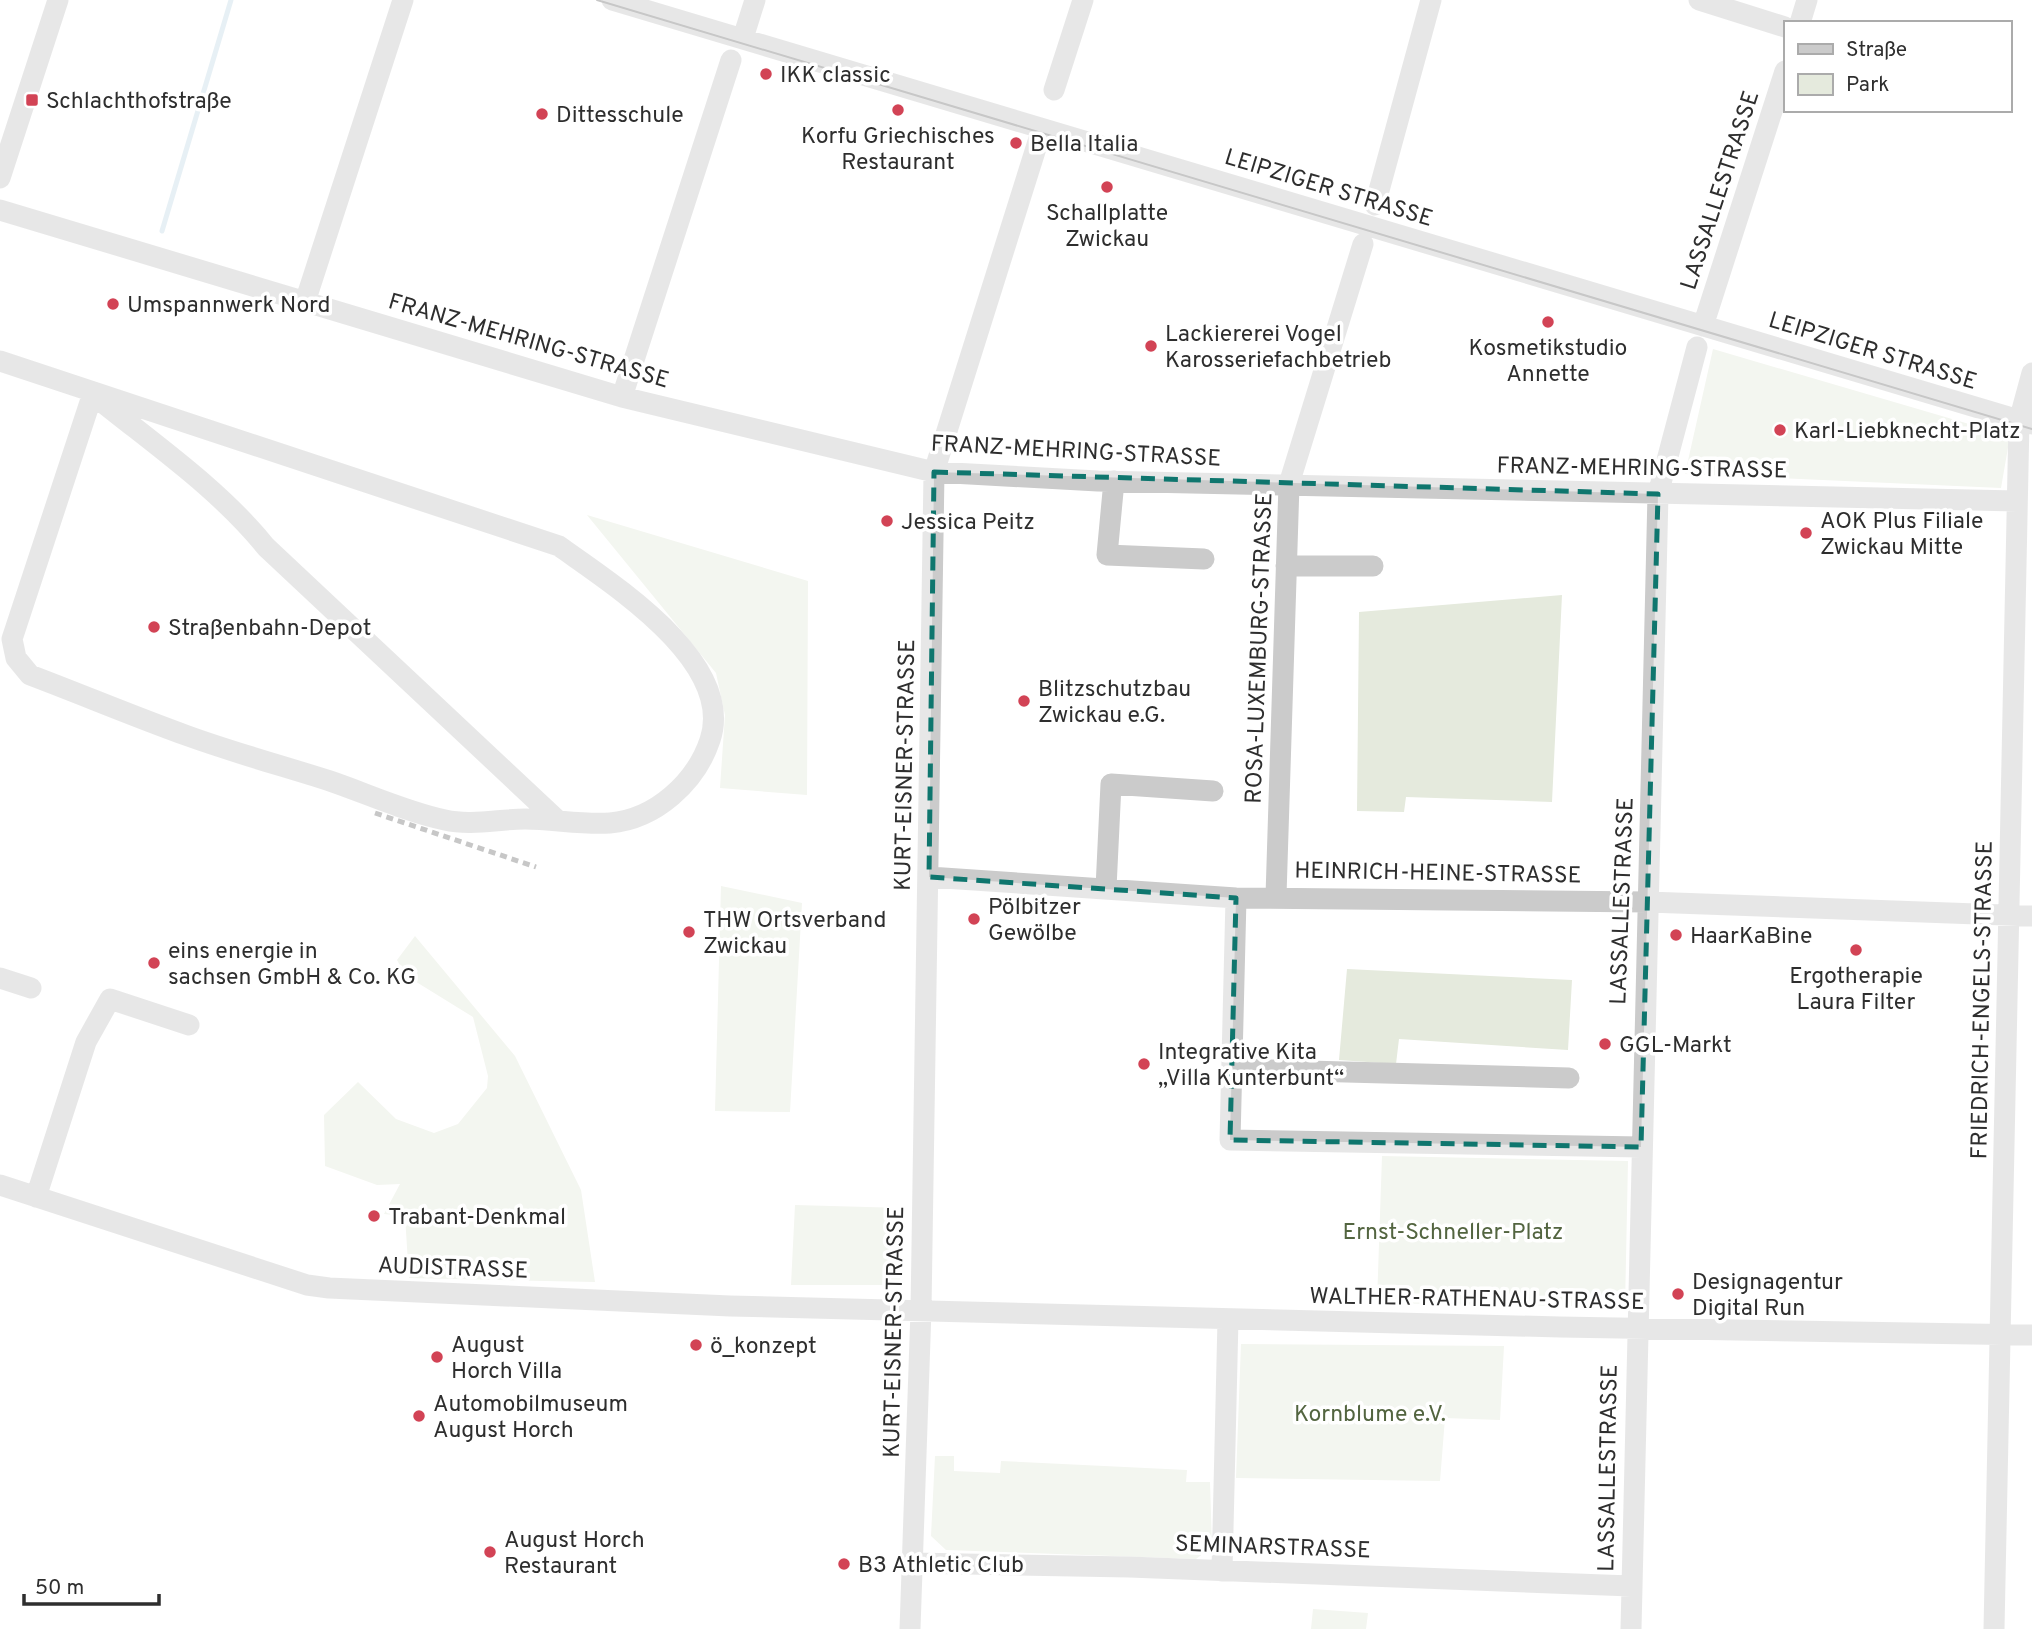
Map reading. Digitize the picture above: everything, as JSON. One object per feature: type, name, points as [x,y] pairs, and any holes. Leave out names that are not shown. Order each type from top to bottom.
[{"type":"street","points":[[0,177],[58,0]]},
{"type":"street","points":[[305,302],[402,0]]},
{"type":"street","name":"LEIPZIGER STRASSE","points":[[612,0],[2025,423]]},
{"type":"street","points":[[743,38],[755,0]]},
{"type":"street","points":[[1055,90],[1083,0]]},
{"type":"street","points":[[1375,205],[1431,0]]},
{"type":"street","points":[[1699,0],[1784,27]]},
{"type":"street","points":[[1801,21],[1807,0]]},
{"type":"street","points":[[622,397],[731,60]]},
{"type":"street","name":"LASSALLESTRASSE","points":[[1703,326],[1784,74]]},
{"type":"street","name":"KURT-EISNER-STRASSE","points":[[910,1629],[929,877],[934,472],[1042,129]]},
{"type":"street","name":"FRANZ-MEHRING-STRASSE","points":[[0,210],[622,397],[934,472],[1114,481],[2017,501]]},
{"type":"street","name":"ROSA-LUXEMBURG-STRASSE","points":[[1276,896],[1289,484],[1363,244]]},
{"type":"street","name":"LASSALLESTRASSE","points":[[1631,1629],[1636,1328],[1658,494],[1697,347]]},
{"type":"street","points":[[0,361],[559,546],[615,587],[683,647],[709,695],[715,725],[705,755],[690,778],[651,810],[628,820],[607,823],[556,819],[447,821],[190,737],[30,675],[16,658],[12,639],[93,393]]},
{"type":"street","name":"FRIEDRICH-ENGELS-STRASSE","points":[[1994,1629],[2017,501],[2032,373]]},
{"type":"street","points":[[93,393],[251,528],[266,547],[335,608],[556,819]]},
{"type":"street","points":[[1114,481],[1107,555],[1204,559]]},
{"type":"street","points":[[1286,566],[1373,566]]},
{"type":"street","points":[[1106,888],[1111,784],[1213,791]]},
{"type":"street","name":"HEINRICH-HEINE-STRASSE","points":[[929,877],[1236,898],[1276,896],[1648,902],[2032,916]]},
{"type":"street","points":[[1236,898],[1230,1140],[1641,1147]]},
{"type":"street","points":[[0,978],[31,988]]},
{"type":"street","points":[[36,1197],[86,1042],[110,999],[189,1025]]},
{"type":"street","points":[[1232,1069],[1569,1078]]},
{"type":"street","name":"AUDISTRASSE","points":[[0,1185],[307,1285],[329,1288],[730,1306],[920,1310]]},
{"type":"street","name":"WALTHER-RATHENAU-STRASSE","points":[[920,1310],[2032,1335]]},
{"type":"street","points":[[1222,1571],[1228,1319]]},
{"type":"street","name":"SEMINARSTRASSE","points":[[913,1563],[1632,1586]]},
{"type":"highlighted area","points":[[934,472],[1658,494],[1641,1147],[1230,1140],[1236,898],[929,877]]},
{"type":"green space","points":[[1713,349],[2010,436],[2001,488],[1685,474]]},
{"type":"green space","points":[[587,515],[808,581],[807,795],[720,788],[725,715],[716,673]]},
{"type":"green space","points":[[1562,595],[1552,802],[1406,797],[1404,812],[1357,811],[1359,612]]},
{"type":"green space","points":[[721,886],[802,903],[790,1112],[715,1111]]},
{"type":"green space","points":[[415,936],[515,1056],[581,1190],[595,1282],[409,1278],[405,1216],[384,1214],[400,1184],[377,1185],[325,1166],[324,1115],[358,1082],[396,1119],[434,1133],[458,1124],[487,1088],[488,1076],[473,1017],[405,975],[397,960]]},
{"type":"green space","points":[[1347,969],[1572,980],[1568,1050],[1399,1039],[1396,1064],[1339,1060]]},
{"type":"green space","name":"Ernst-Schneller-Platz","points":[[1382,1156],[1628,1161],[1625,1307],[1377,1303]]},
{"type":"green space","points":[[795,1205],[903,1208],[900,1285],[791,1285]]},
{"type":"green space","name":"Kornblume e.V.","points":[[1241,1344],[1504,1346],[1500,1420],[1445,1418],[1440,1481],[1236,1478]]},
{"type":"green space","points":[[935,1456],[954,1456],[954,1471],[1000,1473],[1001,1461],[1187,1470],[1186,1482],[1210,1482],[1212,1547],[1196,1559],[946,1550],[931,1536]]},
{"type":"green space","points":[[1313,1609],[1368,1613],[1366,1629],[1311,1629]]},
{"type":"waterway","points":[[162,231],[231,0]]},
{"type":"tram line","points":[[597,0],[2032,429]]},
{"type":"railway","points":[[375,813],[536,867]]},
{"type":"place","name":"IKK classic","points":[[766,74]]},
{"type":"place","name":"Schlachthofstraße","points":[[32,100]]},
{"type":"place","name":"Korfu Griechisches Restaurant","points":[[898,110]]},
{"type":"place","name":"Dittesschule","points":[[542,114]]},
{"type":"place","name":"Bella Italia","points":[[1016,143]]},
{"type":"place","name":"Schallplatte Zwickau","points":[[1107,187]]},
{"type":"place","name":"Umspannwerk Nord","points":[[113,304]]},
{"type":"place","name":"Kosmetikstudio Annette","points":[[1548,322]]},
{"type":"place","name":"Lackiererei Vogel Karosseriefachbetrieb","points":[[1151,346]]},
{"type":"place","name":"Karl-Liebknecht-Platz","points":[[1780,430]]},
{"type":"place","name":"Jessica Peitz","points":[[887,521]]},
{"type":"place","name":"AOK Plus Filiale Zwickau Mitte","points":[[1806,533]]},
{"type":"place","name":"Straßenbahn-Depot","points":[[154,627]]},
{"type":"place","name":"Blitzschutzbau Zwickau e.G.","points":[[1024,701]]},
{"type":"place","name":"Pölbitzer Gewölbe","points":[[974,919]]},
{"type":"place","name":"THW Ortsverband Zwickau","points":[[689,932]]},
{"type":"place","name":"HaarKaBine","points":[[1676,935]]},
{"type":"place","name":"Ergotherapie Laura Filter","points":[[1856,950]]},
{"type":"place","name":"eins energie in sachsen GmbH & Co. KG","points":[[154,963]]},
{"type":"place","name":"GGL-Markt","points":[[1605,1044]]},
{"type":"place","name":"Integrative Kita „Villa Kunterbunt“","points":[[1144,1064]]},
{"type":"place","name":"Trabant-Denkmal","points":[[374,1216]]},
{"type":"place","name":"Designagentur Digital Run","points":[[1678,1294]]},
{"type":"place","name":"ö_konzept","points":[[696,1345]]},
{"type":"place","name":"August Horch Villa","points":[[437,1357]]},
{"type":"place","name":"Automobilmuseum August Horch","points":[[419,1416]]},
{"type":"place","name":"August Horch Restaurant","points":[[490,1552]]},
{"type":"place","name":"B3 Athletic Club","points":[[844,1564]]}]
